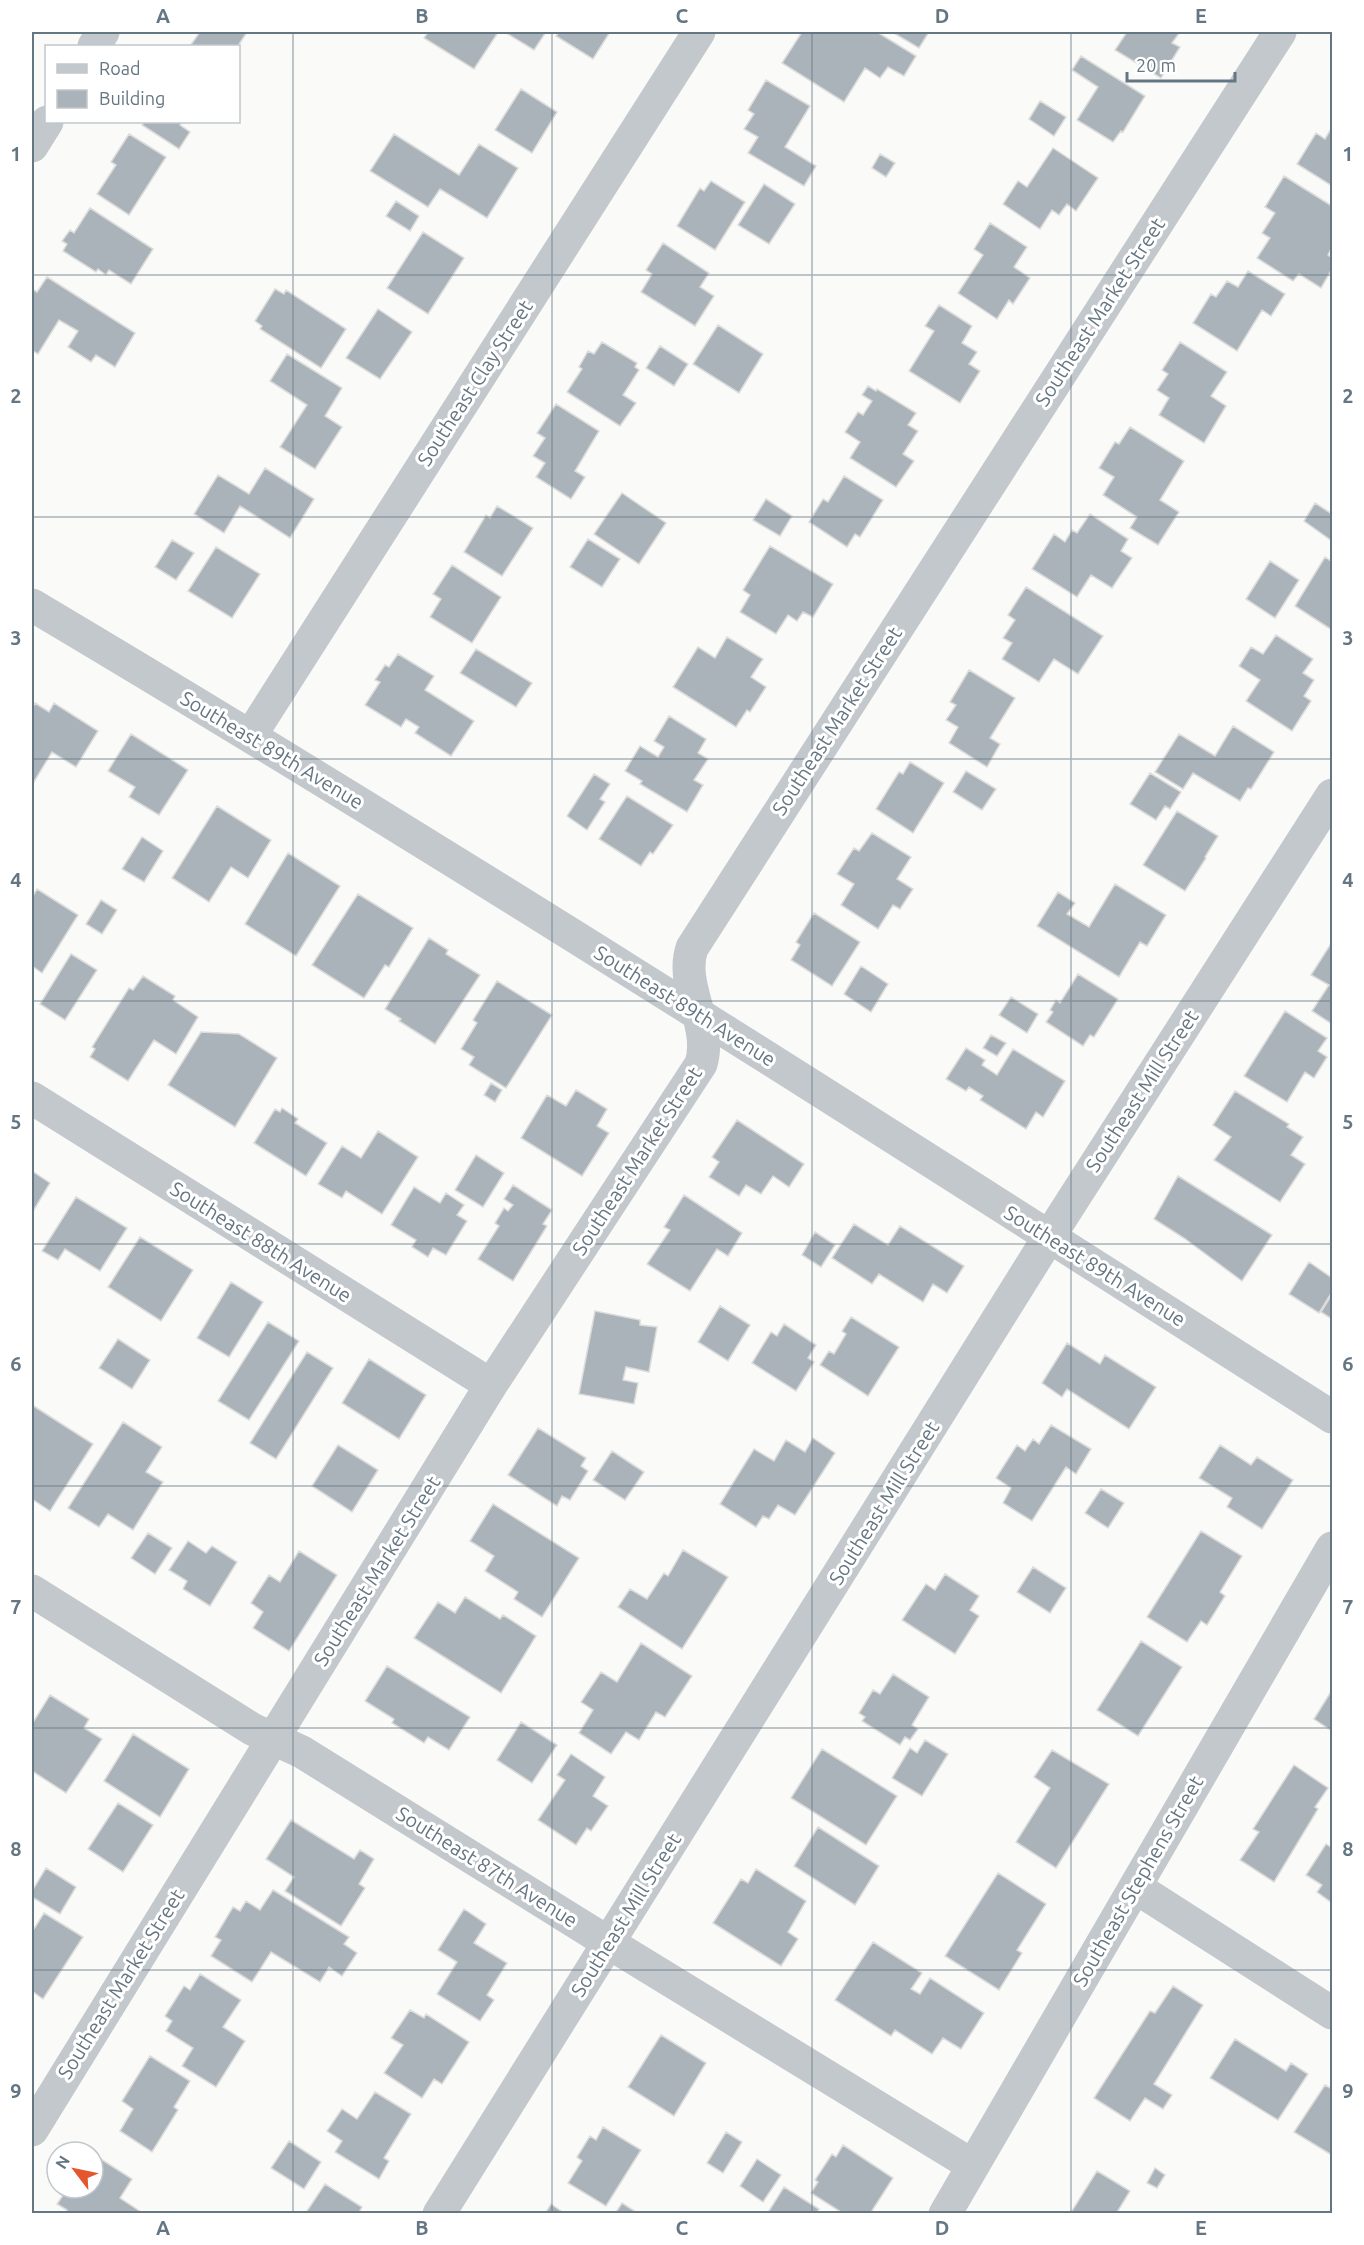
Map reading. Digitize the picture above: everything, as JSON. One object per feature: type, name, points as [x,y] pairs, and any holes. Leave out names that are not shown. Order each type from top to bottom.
[{"type":"street","points":[[95,45],[103,32]]},
{"type":"street","name":"Southeast Clay Street","points":[[251,735],[699,32]]},
{"type":"street","name":"Southeast Market Street","points":[[36,2111],[273,1738],[491,1385],[701,1064],[704,1047],[688,972],[688,960],[692,948],[1280,32]]},
{"type":"street","points":[[32,146],[46,123]]},
{"type":"street","name":"Southeast 89th Avenue","points":[[32,605],[251,735],[698,1014],[1332,1417]]},
{"type":"street","name":"Southeast Mill Street","points":[[439,2214],[1049,1237],[1332,795]]},
{"type":"street","name":"Southeast 88th Avenue","points":[[32,1098],[491,1385]]},
{"type":"street","name":"Southeast Stephens Street","points":[[945,2214],[1332,1548]]},
{"type":"street","name":"Southeast 87th Avenue","points":[[32,1592],[252,1729],[302,1752],[972,2165]]},
{"type":"street","points":[[1135,1887],[1332,2013]]},
{"type":"building","points":[[200,32],[247,32],[239,45],[191,45]]},
{"type":"building","points":[[428,32],[493,32],[497,34],[474,69],[424,38]]},
{"type":"building","points":[[507,32],[546,32],[534,50]]},
{"type":"building","points":[[559,32],[610,32],[593,59],[556,36]]},
{"type":"building","points":[[802,32],[877,32],[916,56],[904,76],[888,67],[880,78],[865,68],[844,102],[782,63]]},
{"type":"building","points":[[892,32],[929,32],[919,48]]},
{"type":"building","points":[[1127,32],[1180,32],[1172,43],[1180,47],[1161,78],[1115,50]]},
{"type":"building","points":[[1081,56],[1145,96],[1123,132],[1121,131],[1113,142],[1077,120],[1098,87],[1072,70]]},
{"type":"building","points":[[766,80],[810,106],[785,147],[816,166],[804,186],[748,153],[758,137],[744,129],[754,114],[748,110]]},
{"type":"building","points":[[521,89],[557,112],[532,153],[495,130]]},
{"type":"building","points":[[1040,101],[1066,117],[1054,136],[1029,119]]},
{"type":"building","points":[[143,123],[181,123],[180,125],[190,132],[179,149],[142,125]]},
{"type":"building","points":[[1332,127],[1332,186],[1297,164],[1316,133],[1325,139]]},
{"type":"building","points":[[129,134],[166,157],[129,215],[97,194],[116,165],[111,162]]},
{"type":"building","points":[[394,134],[459,175],[479,144],[518,168],[487,218],[440,189],[428,207],[370,171]]},
{"type":"building","points":[[1053,148],[1098,178],[1076,211],[1067,204],[1059,215],[1052,210],[1040,229],[1003,204],[1018,181],[1027,187]]},
{"type":"building","points":[[880,154],[895,163],[886,177],[872,168]]},
{"type":"building","points":[[1284,176],[1332,206],[1332,247],[1328,255],[1332,258],[1332,269],[1321,288],[1299,274],[1293,281],[1257,258],[1270,238],[1262,233],[1275,213],[1265,207]]},
{"type":"building","points":[[711,181],[745,202],[715,250],[677,226],[700,188],[704,191]]},
{"type":"building","points":[[764,184],[795,204],[769,244],[738,225]]},
{"type":"building","points":[[396,201],[419,216],[410,231],[386,216]]},
{"type":"building","points":[[90,208],[153,249],[131,284],[109,270],[106,275],[98,269],[96,272],[63,251],[67,244],[62,241],[70,230],[74,233]]},
{"type":"building","points":[[990,223],[1027,247],[1014,267],[1030,278],[1013,304],[1009,300],[997,319],[958,293],[983,255],[974,249]]},
{"type":"building","points":[[423,232],[464,258],[428,314],[387,288]]},
{"type":"building","points":[[663,243],[709,273],[700,287],[714,296],[695,326],[641,292],[652,274],[646,270]]},
{"type":"building","points":[[1248,271],[1285,294],[1271,316],[1262,310],[1237,351],[1193,323],[1211,294],[1216,297],[1227,281],[1238,287]]},
{"type":"building","points":[[47,277],[135,333],[115,367],[96,355],[91,362],[68,347],[78,331],[59,320],[38,354],[32,350],[32,289],[37,292]]},
{"type":"building","points":[[275,289],[284,294],[286,290],[346,329],[321,368],[260,329],[262,326],[255,321]]},
{"type":"building","points":[[939,305],[972,326],[962,343],[977,352],[969,364],[980,371],[960,403],[909,371],[934,331],[925,326]]},
{"type":"building","points":[[378,309],[412,332],[380,379],[346,358]]},
{"type":"building","points":[[718,325],[763,354],[739,393],[693,364]]},
{"type":"building","points":[[602,342],[637,363],[635,367],[639,370],[623,395],[636,403],[620,426],[567,392],[582,369],[579,367],[588,351],[594,354]]},
{"type":"building","points":[[1180,342],[1227,372],[1211,396],[1226,406],[1204,443],[1159,415],[1169,398],[1157,390],[1168,374],[1162,370]]},
{"type":"building","points":[[660,346],[688,364],[674,386],[646,368]]},
{"type":"building","points":[[287,354],[342,388],[325,416],[342,427],[315,469],[280,447],[307,405],[270,381]]},
{"type":"building","points":[[868,386],[916,413],[908,425],[918,431],[903,454],[914,461],[896,487],[850,458],[860,442],[845,432],[858,412],[863,415],[872,401],[862,395]]},
{"type":"building","points":[[556,404],[599,431],[575,471],[585,477],[571,499],[536,477],[545,463],[533,456],[545,438],[537,433]]},
{"type":"building","points":[[1130,427],[1184,461],[1160,500],[1179,512],[1158,545],[1130,528],[1137,517],[1103,495],[1114,477],[1099,468],[1115,442],[1119,444]]},
{"type":"building","points":[[265,468],[314,499],[290,538],[240,506],[224,533],[194,514],[218,475],[249,494]]},
{"type":"building","points":[[844,476],[883,500],[860,537],[855,534],[847,547],[809,522],[823,499],[828,502]]},
{"type":"building","points":[[622,493],[666,523],[639,564],[594,534]]},
{"type":"building","points":[[766,499],[792,516],[780,536],[753,520]]},
{"type":"building","points":[[1315,503],[1332,514],[1332,541],[1304,521]]},
{"type":"building","points":[[497,506],[533,528],[502,576],[464,552],[486,515],[490,518]]},
{"type":"building","points":[[1090,514],[1128,539],[1121,551],[1132,558],[1112,588],[1091,575],[1077,597],[1032,569],[1054,534],[1065,542],[1072,530],[1077,533]]},
{"type":"building","points":[[588,539],[620,559],[602,587],[570,567]]},
{"type":"building","points":[[172,540],[194,553],[176,580],[155,567]]},
{"type":"building","points":[[770,546],[833,584],[813,617],[803,612],[797,621],[788,615],[776,634],[740,612],[750,595],[743,590]]},
{"type":"building","points":[[216,547],[260,574],[232,618],[188,591]]},
{"type":"building","points":[[1325,557],[1332,562],[1332,630],[1295,606]]},
{"type":"building","points":[[1270,561],[1299,580],[1275,618],[1246,599]]},
{"type":"building","points":[[452,565],[501,597],[472,643],[430,617],[441,599],[433,594]]},
{"type":"building","points":[[1026,587],[1103,636],[1078,674],[1054,659],[1039,682],[1002,659],[1012,643],[1003,638],[1015,620],[1008,615]]},
{"type":"building","points":[[1276,635],[1313,659],[1303,673],[1314,680],[1304,696],[1311,701],[1292,731],[1246,701],[1260,680],[1239,666],[1251,647],[1263,654]]},
{"type":"building","points":[[727,637],[763,659],[751,677],[766,687],[750,712],[747,710],[736,727],[673,687],[698,647],[715,658]]},
{"type":"building","points":[[476,649],[532,683],[516,707],[460,673]]},
{"type":"building","points":[[398,654],[434,676],[425,690],[474,721],[451,756],[415,733],[419,727],[406,719],[401,727],[365,705],[380,682],[375,680],[385,665],[389,667]]},
{"type":"building","points":[[969,670],[1015,698],[990,738],[1000,744],[987,767],[949,743],[958,727],[946,720],[956,705],[950,702]]},
{"type":"building","points":[[35,703],[49,712],[54,703],[98,731],[76,767],[52,752],[32,785],[32,709]]},
{"type":"building","points":[[669,716],[706,739],[698,753],[708,759],[694,780],[703,785],[687,812],[640,784],[642,781],[625,771],[640,746],[658,757],[664,747],[654,741]]},
{"type":"building","points":[[1233,726],[1274,752],[1251,789],[1248,788],[1240,801],[1193,773],[1183,789],[1155,772],[1179,734],[1215,756]]},
{"type":"building","points":[[131,734],[188,770],[159,815],[129,797],[135,787],[108,771]]},
{"type":"building","points":[[910,762],[944,783],[913,833],[876,809],[899,772],[903,774]]},
{"type":"building","points":[[966,771],[996,789],[982,810],[953,792]]},
{"type":"building","points":[[1150,773],[1181,792],[1170,809],[1165,806],[1156,820],[1130,804]]},
{"type":"building","points":[[594,774],[610,784],[600,799],[605,802],[587,830],[567,816]]},
{"type":"building","points":[[627,796],[673,825],[653,854],[650,852],[641,866],[599,839]]},
{"type":"building","points":[[217,806],[271,840],[248,878],[231,867],[209,902],[172,878]]},
{"type":"building","points":[[1177,811],[1218,836],[1185,891],[1143,865]]},
{"type":"building","points":[[872,833],[911,857],[897,879],[913,889],[900,909],[893,905],[878,929],[841,905],[854,884],[837,874],[854,848],[859,851]]},
{"type":"building","points":[[142,837],[163,851],[144,882],[122,869]]},
{"type":"building","points":[[288,853],[340,886],[296,956],[245,924]]},
{"type":"building","points":[[1115,884],[1166,915],[1147,946],[1140,942],[1119,977],[1037,926],[1058,892],[1075,903],[1067,914],[1089,927]]},
{"type":"building","points":[[37,889],[78,915],[42,973],[32,966],[32,898]]},
{"type":"building","points":[[358,894],[413,928],[389,967],[385,965],[364,998],[312,965]]},
{"type":"building","points":[[101,900],[117,910],[102,934],[86,924]]},
{"type":"building","points":[[814,913],[860,942],[832,986],[791,960],[800,945],[796,942]]},
{"type":"building","points":[[429,938],[448,950],[446,954],[480,975],[435,1044],[399,1021],[401,1019],[385,1009]]},
{"type":"building","points":[[1332,942],[1332,1024],[1312,1011],[1329,985],[1311,975]]},
{"type":"building","points":[[71,954],[97,970],[65,1020],[40,1004]]},
{"type":"building","points":[[861,966],[888,984],[871,1012],[844,994]]},
{"type":"building","points":[[1078,974],[1118,999],[1094,1037],[1090,1035],[1083,1046],[1046,1022],[1053,1012],[1050,1010],[1056,1000],[1060,1003]]},
{"type":"building","points":[[143,976],[175,996],[173,1000],[198,1017],[176,1054],[154,1040],[128,1081],[90,1057],[95,1049],[92,1047],[129,988],[133,990]]},
{"type":"building","points":[[497,981],[552,1015],[506,1088],[469,1065],[474,1057],[461,1049],[477,1023],[473,1020]]},
{"type":"building","points":[[1011,997],[1038,1014],[1027,1033],[999,1015]]},
{"type":"building","points":[[1285,1011],[1327,1038],[1318,1051],[1327,1057],[1314,1078],[1305,1072],[1287,1102],[1244,1076]]},
{"type":"building","points":[[201,1032],[239,1034],[277,1058],[235,1127],[168,1085]]},
{"type":"building","points":[[991,1035],[1006,1043],[997,1056],[983,1048]]},
{"type":"building","points":[[966,1048],[985,1060],[982,1065],[997,1075],[1013,1049],[1065,1081],[1043,1117],[1036,1112],[1026,1129],[980,1100],[983,1096],[969,1087],[966,1091],[946,1079]]},
{"type":"building","points":[[491,1083],[502,1090],[495,1102],[484,1095]]},
{"type":"building","points":[[576,1090],[607,1109],[597,1126],[609,1133],[582,1176],[521,1138],[547,1095],[566,1106]]},
{"type":"building","points":[[1235,1091],[1289,1124],[1287,1127],[1303,1137],[1291,1155],[1305,1164],[1280,1202],[1214,1160],[1231,1137],[1213,1125]]},
{"type":"building","points":[[282,1108],[298,1119],[295,1123],[327,1143],[306,1176],[254,1143],[275,1109],[280,1112]]},
{"type":"building","points":[[737,1120],[804,1164],[789,1187],[773,1176],[761,1194],[746,1185],[739,1196],[709,1177],[719,1162],[712,1157]]},
{"type":"building","points":[[378,1131],[418,1157],[382,1214],[346,1191],[342,1198],[318,1184],[342,1146],[361,1158]]},
{"type":"building","points":[[476,1155],[504,1173],[483,1207],[455,1190]]},
{"type":"building","points":[[32,1171],[50,1183],[32,1213]]},
{"type":"building","points":[[1178,1176],[1272,1235],[1242,1281],[1154,1219]]},
{"type":"building","points":[[513,1185],[552,1210],[543,1224],[547,1226],[513,1281],[478,1259],[499,1226],[495,1223],[504,1208],[508,1211],[513,1205],[504,1199]]},
{"type":"building","points":[[414,1187],[440,1203],[446,1193],[464,1205],[457,1215],[467,1221],[446,1255],[433,1248],[428,1257],[412,1247],[416,1240],[391,1225]]},
{"type":"building","points":[[684,1195],[742,1233],[728,1256],[717,1249],[690,1291],[647,1264],[670,1230],[664,1227]]},
{"type":"building","points":[[76,1197],[127,1228],[100,1271],[65,1249],[58,1260],[42,1251]]},
{"type":"building","points":[[854,1224],[888,1245],[900,1226],[964,1266],[947,1293],[933,1284],[923,1302],[879,1274],[872,1284],[832,1258]]},
{"type":"building","points":[[815,1232],[835,1245],[821,1267],[802,1255]]},
{"type":"building","points":[[140,1237],[193,1270],[161,1321],[108,1287]]},
{"type":"building","points":[[1309,1262],[1332,1278],[1332,1292],[1319,1313],[1289,1294]]},
{"type":"building","points":[[231,1282],[263,1302],[229,1357],[197,1338]]},
{"type":"building","points":[[1332,1294],[1332,1319],[1321,1312]]},
{"type":"building","points":[[720,1306],[750,1325],[728,1361],[698,1342]]},
{"type":"building","points":[[595,1311],[640,1320],[640,1325],[657,1327],[649,1372],[626,1367],[623,1380],[638,1383],[634,1404],[579,1394]]},
{"type":"building","points":[[851,1317],[899,1347],[868,1396],[820,1365],[829,1351],[834,1354],[846,1334],[842,1331]]},
{"type":"building","points":[[268,1322],[299,1341],[249,1420],[218,1401]]},
{"type":"building","points":[[784,1324],[816,1345],[808,1358],[814,1362],[796,1391],[752,1363],[771,1332],[777,1336]]},
{"type":"building","points":[[118,1339],[150,1360],[132,1389],[99,1368]]},
{"type":"building","points":[[1067,1343],[1100,1364],[1105,1355],[1156,1387],[1129,1429],[1067,1389],[1062,1397],[1042,1383]]},
{"type":"building","points":[[307,1352],[333,1368],[276,1459],[250,1443]]},
{"type":"building","points":[[369,1359],[426,1395],[399,1439],[342,1403]]},
{"type":"building","points":[[32,1405],[93,1444],[50,1511],[32,1499]]},
{"type":"building","points":[[123,1422],[162,1447],[146,1472],[163,1482],[133,1530],[108,1514],[99,1527],[68,1508]]},
{"type":"building","points":[[1051,1425],[1091,1449],[1076,1474],[1066,1467],[1032,1521],[1003,1503],[1011,1488],[996,1478],[1017,1445],[1025,1451],[1033,1439],[1039,1444]]},
{"type":"building","points":[[538,1428],[586,1458],[581,1466],[588,1471],[570,1500],[562,1496],[557,1506],[508,1475]]},
{"type":"building","points":[[813,1438],[835,1453],[795,1515],[778,1505],[769,1519],[763,1516],[756,1527],[720,1504],[754,1449],[774,1461],[786,1440],[805,1452]]},
{"type":"building","points":[[338,1445],[378,1470],[352,1512],[312,1486]]},
{"type":"building","points":[[1220,1445],[1251,1465],[1257,1457],[1293,1480],[1262,1529],[1227,1507],[1232,1498],[1199,1478]]},
{"type":"building","points":[[612,1451],[644,1472],[625,1500],[593,1480]]},
{"type":"building","points":[[1101,1489],[1124,1503],[1108,1528],[1085,1513]]},
{"type":"building","points":[[493,1504],[579,1558],[542,1617],[514,1599],[518,1592],[485,1571],[494,1556],[470,1541]]},
{"type":"building","points":[[1201,1531],[1242,1556],[1220,1592],[1225,1596],[1207,1625],[1201,1621],[1187,1642],[1147,1617]]},
{"type":"building","points":[[148,1533],[172,1548],[155,1574],[131,1558]]},
{"type":"building","points":[[188,1541],[206,1553],[212,1546],[237,1562],[210,1606],[183,1589],[187,1581],[169,1570]]},
{"type":"building","points":[[683,1550],[728,1577],[682,1649],[618,1607],[630,1589],[647,1599],[664,1573],[668,1576]]},
{"type":"building","points":[[299,1551],[337,1575],[289,1651],[253,1628],[263,1612],[251,1603],[269,1575],[280,1582]]},
{"type":"building","points":[[1033,1567],[1066,1588],[1050,1613],[1017,1592]]},
{"type":"building","points":[[945,1574],[979,1596],[970,1610],[979,1616],[955,1654],[902,1620],[926,1584],[935,1590]]},
{"type":"building","points":[[465,1597],[500,1619],[503,1615],[536,1636],[501,1693],[414,1638],[438,1602],[455,1613]]},
{"type":"building","points":[[1141,1641],[1182,1667],[1138,1736],[1097,1710]]},
{"type":"building","points":[[641,1643],[692,1676],[665,1717],[656,1712],[639,1740],[626,1732],[611,1754],[579,1733],[593,1710],[581,1702],[601,1672],[617,1682]]},
{"type":"building","points":[[387,1666],[470,1717],[449,1750],[428,1737],[424,1743],[392,1723],[394,1719],[365,1701]]},
{"type":"building","points":[[893,1674],[929,1697],[912,1725],[918,1729],[910,1740],[905,1737],[900,1745],[862,1721],[865,1717],[859,1713],[873,1690],[880,1694]]},
{"type":"building","points":[[1332,1690],[1332,1731],[1314,1719]]},
{"type":"building","points":[[50,1695],[89,1719],[84,1728],[102,1739],[66,1793],[32,1771],[32,1724]]},
{"type":"building","points":[[521,1722],[557,1745],[532,1783],[497,1760]]},
{"type":"building","points":[[133,1734],[189,1769],[160,1817],[104,1781]]},
{"type":"building","points":[[925,1740],[948,1754],[922,1796],[892,1778],[910,1748],[917,1753]]},
{"type":"building","points":[[822,1749],[897,1796],[866,1845],[791,1798]]},
{"type":"building","points":[[1052,1750],[1109,1784],[1056,1868],[1016,1842],[1050,1788],[1034,1777]]},
{"type":"building","points":[[571,1754],[605,1777],[593,1796],[608,1806],[591,1831],[587,1828],[576,1845],[538,1820],[565,1780],[557,1775]]},
{"type":"building","points":[[1294,1765],[1328,1788],[1315,1807],[1318,1809],[1274,1882],[1240,1860],[1259,1832],[1253,1829]]},
{"type":"building","points":[[118,1803],[153,1825],[123,1872],[88,1849]]},
{"type":"building","points":[[291,1820],[354,1859],[360,1850],[374,1859],[359,1884],[365,1888],[341,1926],[285,1891],[294,1877],[266,1859]]},
{"type":"building","points":[[818,1827],[879,1866],[855,1905],[794,1866]]},
{"type":"building","points":[[1326,1844],[1332,1848],[1332,1903],[1317,1892],[1322,1885],[1306,1875]]},
{"type":"building","points":[[46,1868],[76,1887],[60,1914],[32,1897],[32,1891]]},
{"type":"building","points":[[756,1869],[806,1901],[788,1932],[798,1939],[781,1966],[713,1923],[741,1879],[748,1883]]},
{"type":"building","points":[[998,1873],[1046,1904],[1017,1950],[1022,1953],[999,1990],[945,1956]]},
{"type":"building","points":[[273,1890],[349,1937],[344,1944],[357,1953],[342,1976],[329,1967],[320,1982],[271,1952],[252,1982],[211,1956],[221,1940],[215,1937],[233,1907],[240,1911],[246,1901],[260,1910]]},
{"type":"building","points":[[464,1909],[486,1924],[474,1943],[507,1963],[487,1995],[494,2000],[480,2021],[437,1994],[457,1962],[438,1950]]},
{"type":"building","points":[[44,1913],[83,1937],[43,1999],[32,1991],[32,1932]]},
{"type":"building","points":[[873,1942],[922,1973],[911,1989],[920,1994],[930,1978],[984,2013],[961,2049],[943,2038],[932,2054],[895,2030],[891,2036],[835,2000]]},
{"type":"building","points":[[200,1974],[241,2000],[223,2027],[245,2041],[216,2087],[182,2066],[193,2048],[166,2031],[172,2021],[165,2016],[184,1986],[190,1990]]},
{"type":"building","points":[[1173,1986],[1203,2005],[1154,2084],[1172,2095],[1163,2109],[1145,2098],[1130,2121],[1094,2098],[1150,2011],[1155,2013]]},
{"type":"building","points":[[410,2010],[424,2018],[426,2014],[469,2042],[442,2084],[434,2079],[422,2098],[384,2073],[403,2045],[391,2038]]},
{"type":"building","points":[[661,2035],[706,2063],[674,2116],[628,2087]]},
{"type":"building","points":[[1235,2039],[1286,2071],[1291,2063],[1308,2074],[1278,2120],[1210,2078]]},
{"type":"building","points":[[150,2056],[190,2081],[174,2107],[178,2110],[152,2152],[120,2131],[133,2109],[122,2101]]},
{"type":"building","points":[[1325,2085],[1332,2089],[1332,2151],[1330,2154],[1294,2132]]},
{"type":"building","points":[[375,2092],[411,2114],[384,2158],[389,2161],[379,2179],[335,2152],[342,2141],[327,2131],[342,2109],[357,2119]]},
{"type":"building","points":[[603,2127],[641,2150],[606,2206],[568,2183],[582,2161],[577,2157],[590,2136],[596,2140]]},
{"type":"building","points":[[726,2132],[742,2142],[723,2173],[707,2163]]},
{"type":"building","points":[[289,2141],[321,2162],[304,2189],[271,2168]]},
{"type":"building","points":[[843,2145],[893,2178],[870,2214],[844,2214],[811,2193],[818,2182],[815,2180],[832,2154],[836,2157]]},
{"type":"building","points":[[757,2159],[781,2175],[763,2202],[740,2186]]},
{"type":"building","points":[[105,2162],[132,2179],[120,2198],[144,2214],[64,2214],[67,2210],[57,2204],[60,2200],[105,2200]]},
{"type":"building","points":[[1155,2168],[1165,2175],[1157,2188],[1147,2183]]},
{"type":"building","points":[[1097,2171],[1130,2191],[1116,2214],[1070,2214]]},
{"type":"building","points":[[325,2184],[362,2207],[358,2214],[305,2214]]},
{"type":"building","points":[[784,2187],[819,2209],[816,2214],[767,2214]]},
{"type":"building","points":[[622,2203],[639,2214],[615,2214]]},
{"type":"building","points":[[551,2204],[565,2214],[545,2214]]}]
